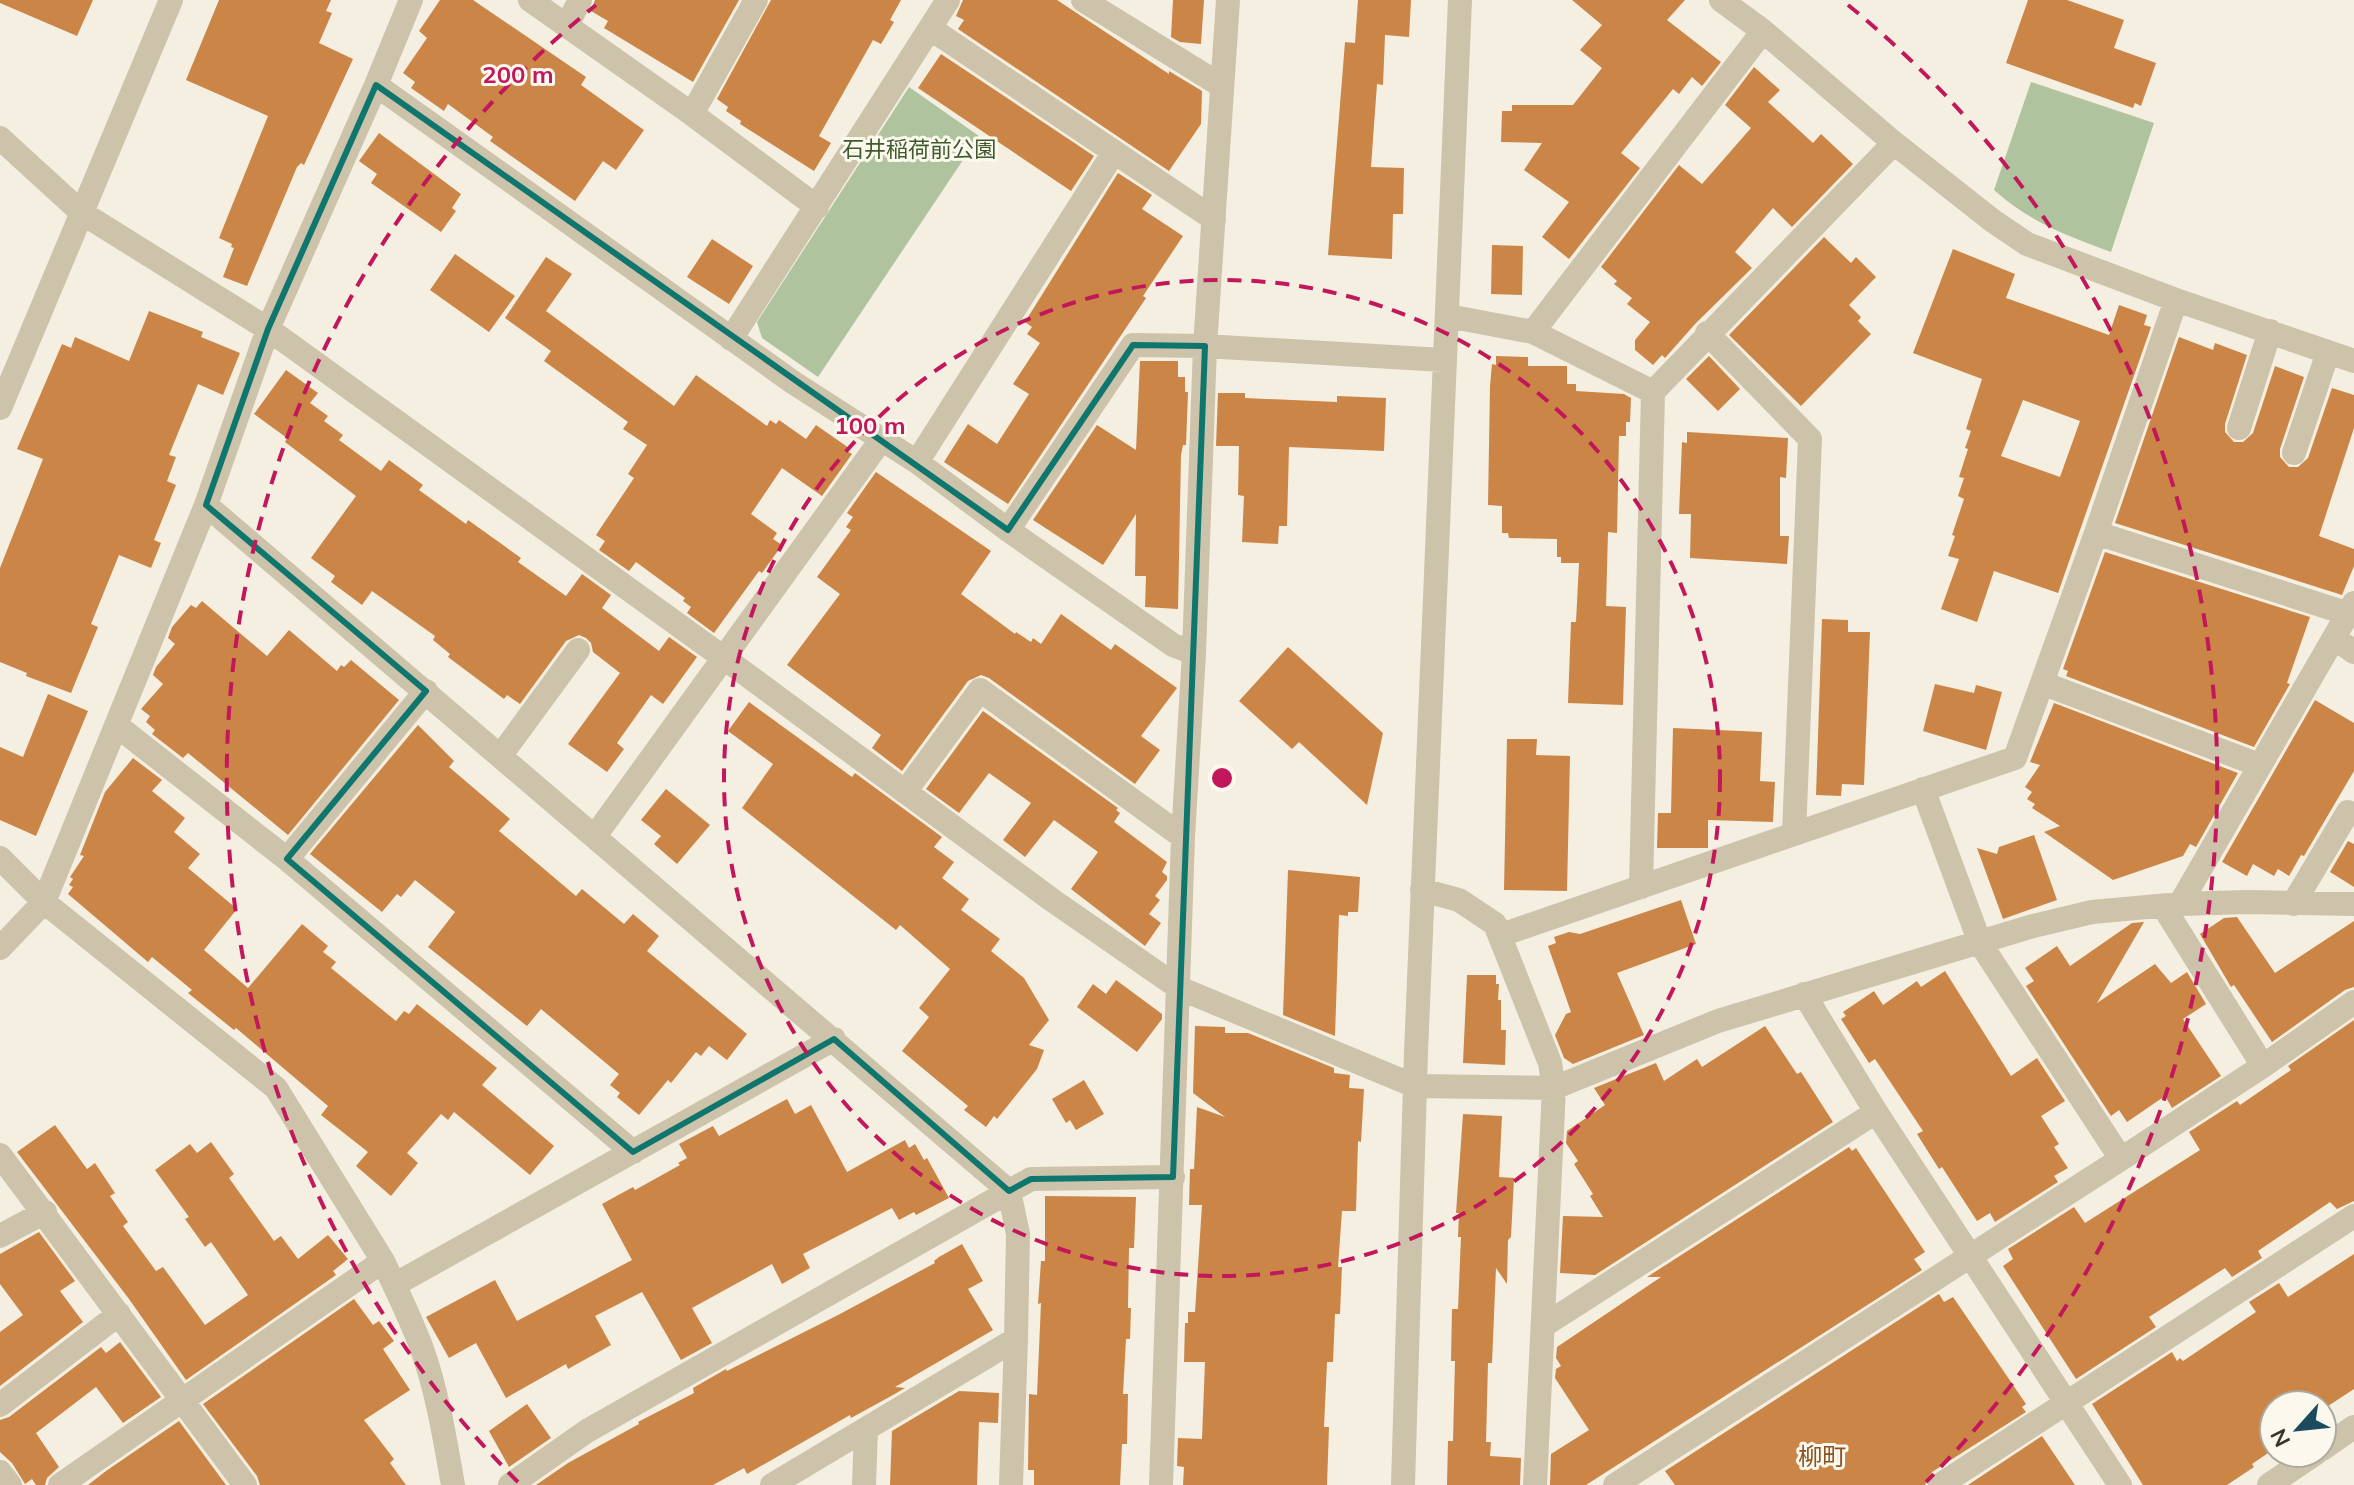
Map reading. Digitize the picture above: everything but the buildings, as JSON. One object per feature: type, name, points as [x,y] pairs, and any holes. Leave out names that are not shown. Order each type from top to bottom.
[{"type":"street","points":[[0,408],[171,0]]},
{"type":"street","points":[[0,948],[44,902],[206,505],[268,329],[411,0]]},
{"type":"street","points":[[530,0],[817,207]]},
{"type":"street","points":[[567,25],[580,0]]},
{"type":"street","points":[[692,114],[756,0]]},
{"type":"street","points":[[731,339],[948,0]]},
{"type":"street","points":[[1083,0],[1222,86]]},
{"type":"street","points":[[1161,1485],[1183,837],[1194,653],[1205,346],[1228,0]]},
{"type":"street","points":[[1403,1485],[1422,890],[1460,0]]},
{"type":"street","points":[[1721,0],[1763,31],[1894,143],[2027,244],[2176,300],[2354,361]]},
{"type":"street","points":[[931,29],[1214,219]]},
{"type":"street","points":[[1533,332],[1763,31]]},
{"type":"street","points":[[376,85],[731,339],[917,462],[1173,645],[1194,653]]},
{"type":"street","points":[[0,138],[82,213],[268,329],[1179,988],[1415,1086],[1554,1088],[1718,1021],[2033,926],[2092,912],[2247,902],[2354,904]]},
{"type":"street","points":[[1641,887],[1653,392],[1894,143]]},
{"type":"street","points":[[917,462],[1114,152]]},
{"type":"street","points":[[1501,935],[2015,758],[2176,300]]},
{"type":"street","points":[[1448,316],[1533,332],[1653,392]]},
{"type":"street","points":[[2239,428],[2270,331]]},
{"type":"street","points":[[1707,333],[1810,439],[1794,834]]},
{"type":"street","points":[[1008,530],[1133,345],[1205,346],[1443,360]]},
{"type":"street","points":[[2294,453],[2328,352]]},
{"type":"street","points":[[595,836],[881,440]]},
{"type":"street","points":[[206,505],[1009,1191],[1018,1234],[1011,1485]]},
{"type":"street","points":[[2096,533],[2352,608],[2344,645],[2259,765],[2171,905]]},
{"type":"street","points":[[501,755],[578,650]]},
{"type":"street","points":[[2042,683],[2259,765]]},
{"type":"street","points":[[905,792],[980,690],[1183,837]]},
{"type":"street","points":[[287,859],[426,691]]},
{"type":"street","points":[[116,725],[287,859],[633,1152]]},
{"type":"street","points":[[1923,789],[1980,943],[2121,1159]]},
{"type":"street","points":[[2293,904],[2348,812]]},
{"type":"street","points":[[0,858],[44,902],[276,1088],[383,1261],[394,1285],[421,1346],[453,1485]]},
{"type":"street","points":[[1422,890],[1459,900],[1495,924],[1550,1063],[1554,1088],[1535,1485]]},
{"type":"street","points":[[2171,905],[2263,1066]]},
{"type":"street","points":[[1804,994],[1876,1112],[2120,1485]]},
{"type":"street","points":[[1615,1485],[2121,1159],[2354,1002]]},
{"type":"street","points":[[394,1285],[834,1039]]},
{"type":"street","points":[[1543,1326],[1876,1112]]},
{"type":"street","points":[[0,1155],[245,1485]]},
{"type":"street","points":[[510,1485],[587,1431],[1031,1179],[1173,1177]]},
{"type":"street","points":[[0,1236],[45,1212]]},
{"type":"street","points":[[1940,1485],[2354,1216]]},
{"type":"street","points":[[60,1485],[383,1261]]},
{"type":"street","points":[[0,1405],[119,1314]]},
{"type":"street","points":[[772,1485],[1016,1339]]},
{"type":"street","points":[[864,1485],[866,1429]]},
{"type":"street","points":[[2269,1485],[2292,1469]]},
{"type":"street","points":[[0,1472],[10,1485]]},
{"type":"highlighted area","points":[[376,85],[1008,530],[1133,345],[1205,346],[1173,1177],[1031,1179],[1009,1191],[834,1039],[633,1152],[287,859],[426,691],[206,505],[268,329]]},
{"type":"green space","points":[[2031,82],[2154,123],[2111,252],[2035,220],[1994,190]]},
{"type":"green space","name":"石井稲荷前公園","points":[[909,87],[979,136],[818,377],[762,338],[757,322]]},
{"type":"district","name":"柳町","points":[[1822,1457]]}]
